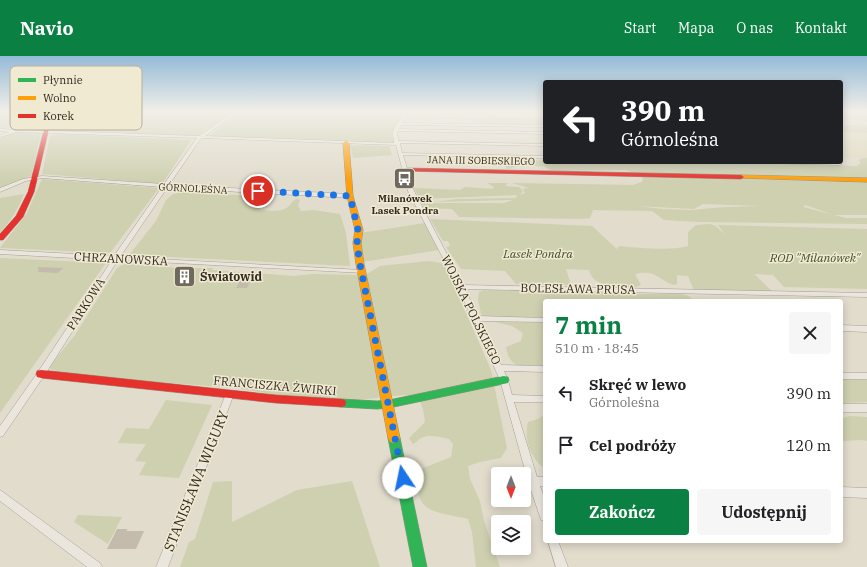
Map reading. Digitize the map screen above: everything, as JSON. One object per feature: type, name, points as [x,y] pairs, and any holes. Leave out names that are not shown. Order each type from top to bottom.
[{"type":"street","points":[[0,238],[19,217],[30,193],[35,178],[44,135]]},
{"type":"street","points":[[134,135],[346,143],[543,145]]},
{"type":"street","name":"PARKOWA","points":[[0,433],[41,374],[116,258],[165,186],[197,140],[204,135]]},
{"type":"street","name":"WOJSKA POLSKIEGO","points":[[395,135],[396,143],[401,154],[411,191],[461,287],[504,380],[533,481],[543,510]]},
{"type":"street","points":[[346,143],[350,196],[358,230],[357,244],[420,567]]},
{"type":"street","points":[[401,154],[543,157]]},
{"type":"street","name":"JANA III SOBIESKIEGO","points":[[406,170],[867,180]]},
{"type":"street","name":"GÓRNOLEŚNA","points":[[0,190],[42,177],[165,186],[350,196]]},
{"type":"street","name":"CHRZANOWSKA","points":[[0,252],[362,272]]},
{"type":"street","name":"BOLESŁAWA PRUSA","points":[[461,287],[867,295]]},
{"type":"street","points":[[476,318],[543,320]]},
{"type":"street","points":[[843,328],[867,329]]},
{"type":"street","points":[[499,368],[543,369]]},
{"type":"street","name":"FRANCISZKA ŻWIRKI","points":[[41,374],[292,400],[377,405],[389,404],[504,380]]},
{"type":"street","points":[[843,376],[867,376]]},
{"type":"street","name":"STANISŁAWA WIGURY","points":[[162,567],[230,394]]},
{"type":"street","points":[[510,398],[543,399]]},
{"type":"street","points":[[843,408],[867,408]]},
{"type":"street","points":[[533,481],[543,482]]},
{"type":"street","points":[[843,492],[867,493]]},
{"type":"street","points":[[0,495],[96,567]]},
{"type":"street","points":[[554,543],[562,567]]},
{"type":"shaded area","points":[[843,135],[867,135],[867,158],[843,158]]},
{"type":"green space","points":[[9,135],[41,135],[31,176],[0,188],[0,138]]},
{"type":"green space","points":[[78,135],[191,140],[162,184],[42,174],[50,136]]},
{"type":"green space","points":[[169,135],[200,135],[198,136]]},
{"type":"green space","points":[[392,135],[394,143],[209,136]]},
{"type":"green space","points":[[350,145],[389,146],[392,155],[353,158]]},
{"type":"green space","points":[[867,158],[867,215],[834,215],[846,218],[867,218],[867,224],[699,222],[664,220],[652,211],[593,210],[590,218],[580,219],[459,217],[452,209],[424,208],[422,203],[504,203],[514,200],[434,202],[457,199],[515,198],[518,195],[420,199],[414,188],[460,190],[465,187],[492,189],[494,187],[487,183],[508,183],[505,186],[519,187],[523,191],[520,195],[525,193],[523,189],[529,188],[512,183],[633,185],[642,182],[643,178],[626,170],[555,171],[544,166],[523,165],[518,165],[507,169],[505,165],[525,161],[543,160],[543,164],[790,164],[857,166],[861,163],[858,160]],"holes":[[[703,204],[763,206],[691,210],[636,206],[694,209]],[[805,205],[833,215],[803,207]]]},
{"type":"green space","points":[[42,179],[159,188],[110,253],[0,248],[27,213]]},
{"type":"green space","points":[[183,192],[251,196],[259,205],[260,210],[274,211],[285,209],[297,199],[300,200],[298,205],[301,211],[314,210],[340,214],[346,233],[350,266],[129,255],[156,221],[166,200],[173,194]]},
{"type":"green space","points":[[24,194],[8,224],[0,232],[0,198]]},
{"type":"green space","points":[[430,219],[592,226],[619,251],[617,248],[620,246],[664,249],[688,246],[688,232],[696,225],[710,224],[716,226],[725,235],[718,225],[867,229],[867,289],[784,287],[773,275],[754,274],[774,293],[694,291],[688,276],[677,275],[677,284],[674,285],[656,275],[648,273],[635,274],[641,285],[619,288],[603,285],[596,281],[589,270],[566,269],[571,285],[516,284],[505,271],[461,269],[446,247],[450,246],[448,241],[443,241]]},
{"type":"green space","points":[[425,223],[439,250],[363,262],[360,233]]},
{"type":"green space","points":[[0,258],[106,263],[0,413]]},
{"type":"green space","points":[[429,261],[441,263],[447,270],[491,370],[507,448],[501,458],[468,466],[470,479],[480,501],[484,521],[491,541],[491,555],[496,555],[500,567],[476,567],[472,532],[468,519],[435,512],[422,502],[419,495],[418,484],[421,469],[451,457],[453,444],[449,439],[431,436],[421,438],[413,444],[409,438],[425,422],[423,409],[418,396],[403,395],[358,400],[283,396],[235,388],[90,377],[52,370],[49,367],[75,335],[117,268],[124,264],[193,269],[213,268],[212,270],[294,276],[313,274],[367,274],[380,266]]},
{"type":"green space","points":[[486,289],[596,291],[614,294],[682,294],[689,296],[692,299],[543,299],[543,366],[520,366],[511,360],[506,347],[521,341],[523,333],[512,326],[491,321],[481,314],[478,299],[479,292]]},
{"type":"green space","points":[[843,379],[867,380],[867,402],[843,403]]},
{"type":"green space","points":[[166,400],[212,405],[179,478],[139,475],[146,462],[135,461],[146,444],[118,443],[126,428],[149,429]]},
{"type":"green space","points":[[543,415],[543,467],[535,460],[529,448],[527,435],[528,422],[538,419]]},
{"type":"green space","points":[[849,416],[867,417],[867,441],[843,441],[843,418]]},
{"type":"green space","points":[[232,481],[232,522],[297,490],[352,481],[380,567],[180,567],[189,542],[195,539],[213,482]]},
{"type":"green space","points":[[78,515],[122,517],[108,544],[74,522]]},
{"type":"building","points":[[38,267],[63,268],[58,273],[38,272]]},
{"type":"building","name":"Światowid","points":[[179,275],[194,275],[188,283],[174,282]]},
{"type":"building","points":[[240,281],[250,282],[247,288],[236,288]]},
{"type":"building","points":[[117,529],[128,529],[126,531],[144,531],[136,549],[107,549]]},
{"type":"traffic: fast","points":[[341,403],[377,405],[389,404],[504,380]]},
{"type":"traffic: fast","points":[[394,438],[420,567]]},
{"type":"traffic: slow","points":[[346,143],[350,196],[359,230],[357,243],[360,264],[394,438]]},
{"type":"traffic: slow","points":[[741,177],[867,180]]},
{"type":"traffic: jam","points":[[0,238],[19,217],[31,192],[45,135]]},
{"type":"traffic: jam","points":[[406,170],[741,177]]},
{"type":"traffic: jam","points":[[41,374],[276,399],[341,403]]},
{"type":"place","name":"Milanówek Lasek Pondra","points":[[405,178]]},
{"type":"place","name":"Światowid","points":[[185,277]]},
{"type":"route","points":[[258,191],[350,196],[358,230],[357,244],[360,264],[403,478]]},
{"type":"park label","name":"Lasek Pondra","points":[[538,254]]},
{"type":"park label","name":"ROD \"Milanówek\"","points":[[815,258]]}]
